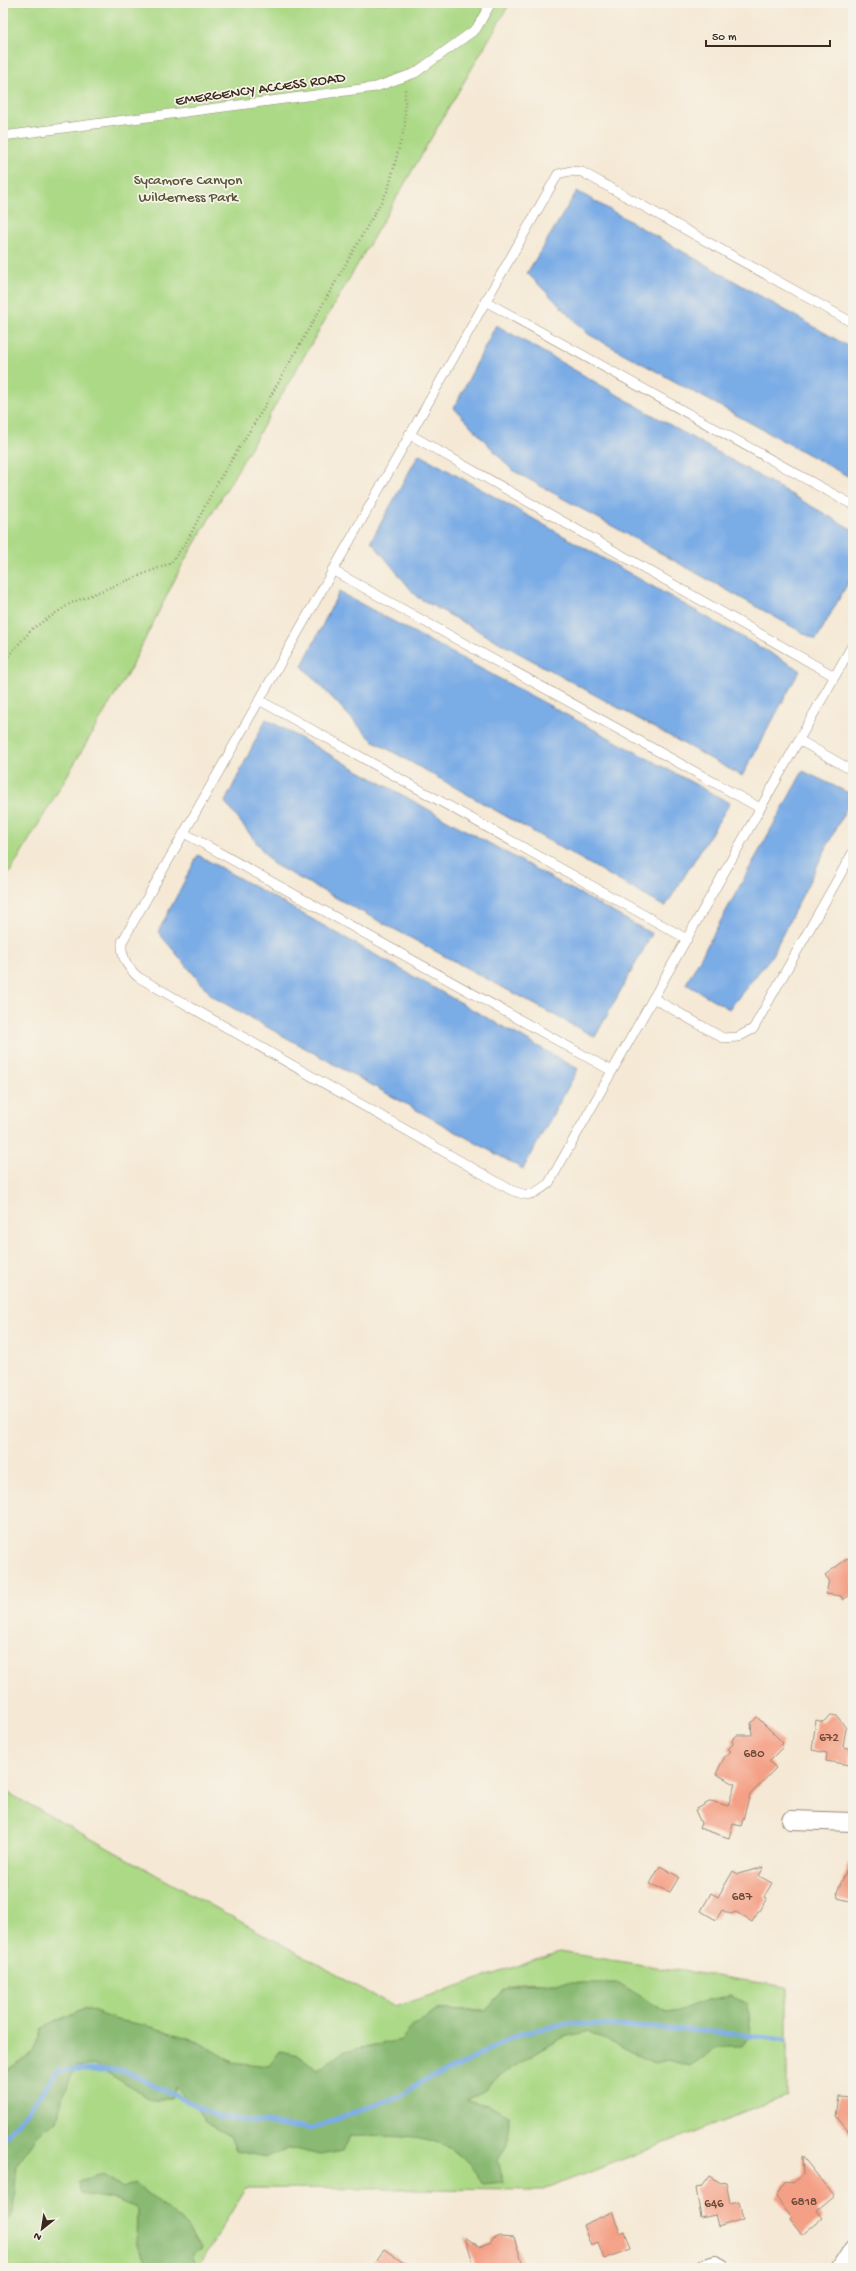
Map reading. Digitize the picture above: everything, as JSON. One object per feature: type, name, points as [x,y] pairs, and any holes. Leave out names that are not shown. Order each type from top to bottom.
[{"type":"street","points":[[791,1820],[853,1822]]},
{"type":"street","points":[[841,2268],[853,2249]]},
{"type":"street","points":[[705,2268],[715,2265],[721,2268]]},
{"type":"lane","name":"EMERGENCY ACCESS ROAD","points":[[3,136],[376,87],[415,74],[476,29],[491,3]]},
{"type":"lane","points":[[853,323],[582,172],[570,171],[558,174],[552,181],[122,942],[123,956],[130,970],[138,977],[511,1190],[524,1195],[530,1195],[549,1183],[853,644]]},
{"type":"lane","points":[[485,301],[853,504]]},
{"type":"lane","points":[[410,434],[834,676]]},
{"type":"lane","points":[[332,570],[760,808]]},
{"type":"lane","points":[[259,700],[687,939]]},
{"type":"lane","points":[[799,740],[853,771]]},
{"type":"lane","points":[[184,833],[612,1071]]},
{"type":"lane","points":[[653,998],[723,1038],[738,1037],[754,1029],[853,852]]},
{"type":"path","points":[[3,662],[32,629],[71,603],[171,563],[187,541],[216,485],[262,411],[388,190],[405,124],[406,89],[415,74]]},
{"type":"green space","name":"Sycamore Canyon Wilderness Park","points":[[3,3],[510,3],[181,567],[129,671],[3,884]]},
{"type":"green space","points":[[3,1790],[395,2007],[559,1952],[787,1987],[787,2096],[543,2190],[246,2188],[197,2268],[3,2268]],"holes":[[[531,1982],[541,1983],[496,2063],[438,2010],[486,2010],[498,1996],[515,1984]]]},
{"type":"green space","points":[[538,1983],[619,1983],[666,2012],[685,2009],[707,2000],[731,1996],[748,2004],[751,2035],[742,2047],[717,2047],[690,2066],[668,2060],[654,2063],[629,2052],[607,2039],[586,2032],[564,2037],[499,2076],[482,2093],[466,2100],[487,2105],[509,2116],[508,2144],[498,2159],[503,2182],[483,2184],[470,2166],[456,2153],[440,2144],[407,2136],[350,2135],[343,2151],[321,2155],[289,2148],[266,2157],[236,2151],[230,2136],[205,2122],[197,2108],[176,2088],[171,2099],[150,2099],[95,2065],[75,2067],[63,2096],[57,2121],[39,2134],[17,2164],[13,2215],[3,2226],[3,2073],[33,2052],[42,2028],[84,2008],[117,2020],[148,2026],[195,2040],[232,2062],[269,2066],[280,2051],[298,2055],[318,2070],[344,2051],[401,2040],[413,2026],[438,2010],[486,2010],[503,1991],[508,1988]]},
{"type":"green space","points":[[103,2174],[123,2188],[134,2183],[182,2221],[202,2249],[192,2255],[196,2264],[194,2268],[155,2268],[152,2264],[150,2268],[136,2242],[137,2208],[117,2200],[80,2194],[79,2181]]},
{"type":"water","points":[[577,191],[853,349],[853,479],[588,334],[527,273]]},
{"type":"water","points":[[496,325],[853,530],[853,574],[816,640],[512,470],[454,408]]},
{"type":"water","points":[[419,454],[800,670],[742,776],[417,597],[371,541]]},
{"type":"water","points":[[339,592],[730,803],[665,907],[372,740],[302,666]]},
{"type":"water","points":[[266,719],[652,934],[595,1037],[273,864],[225,802]]},
{"type":"water","points":[[803,771],[853,795],[771,957],[729,1009],[686,984]]},
{"type":"water","points":[[198,855],[578,1069],[523,1169],[213,997],[158,932]]},
{"type":"building","points":[[848,1558],[853,1565],[853,1593],[843,1600],[841,1596],[826,1594],[829,1580],[825,1575]]},
{"type":"building","points":[[831,1715],[837,1716],[846,1728],[843,1747],[852,1749],[849,1765],[826,1761],[827,1753],[812,1750],[816,1720],[823,1722]]},
{"type":"building","points":[[757,1717],[783,1743],[781,1745],[783,1747],[769,1761],[776,1768],[750,1795],[741,1826],[733,1824],[729,1838],[699,1828],[701,1823],[695,1810],[711,1801],[728,1806],[735,1784],[716,1774],[725,1756],[731,1751],[728,1749],[733,1744],[732,1740],[737,1735],[752,1735],[751,1723]]},
{"type":"building","points":[[853,1855],[853,1902],[838,1898],[837,1892]]},
{"type":"building","points":[[660,1866],[679,1877],[670,1892],[650,1884]]},
{"type":"building","points":[[764,1867],[759,1876],[772,1883],[764,1897],[767,1898],[752,1922],[736,1912],[730,1914],[722,1910],[716,1920],[701,1911],[711,1893],[718,1897],[733,1871],[738,1874]]},
{"type":"building","points":[[839,2097],[853,2098],[853,2137],[836,2116]]},
{"type":"building","points":[[802,2156],[834,2196],[816,2211],[822,2218],[802,2235],[790,2220],[792,2218],[776,2197],[782,2186],[787,2181],[793,2183],[803,2175]]},
{"type":"building","points":[[709,2176],[721,2183],[726,2182],[730,2203],[739,2201],[743,2219],[718,2227],[715,2215],[701,2218],[696,2188],[701,2187]]},
{"type":"building","points":[[612,2212],[620,2233],[625,2231],[631,2249],[604,2259],[598,2243],[591,2246],[583,2225]]},
{"type":"building","points":[[501,2236],[514,2237],[524,2268],[475,2268],[465,2237],[480,2247],[491,2243],[493,2239]]},
{"type":"building","points":[[384,2249],[411,2268],[371,2268]]},
{"type":"waterway","points":[[3,2139],[28,2111],[59,2070],[123,2070],[219,2117],[311,2129],[402,2095],[419,2083],[457,2067],[521,2033],[571,2023],[716,2032],[785,2040]]}]
